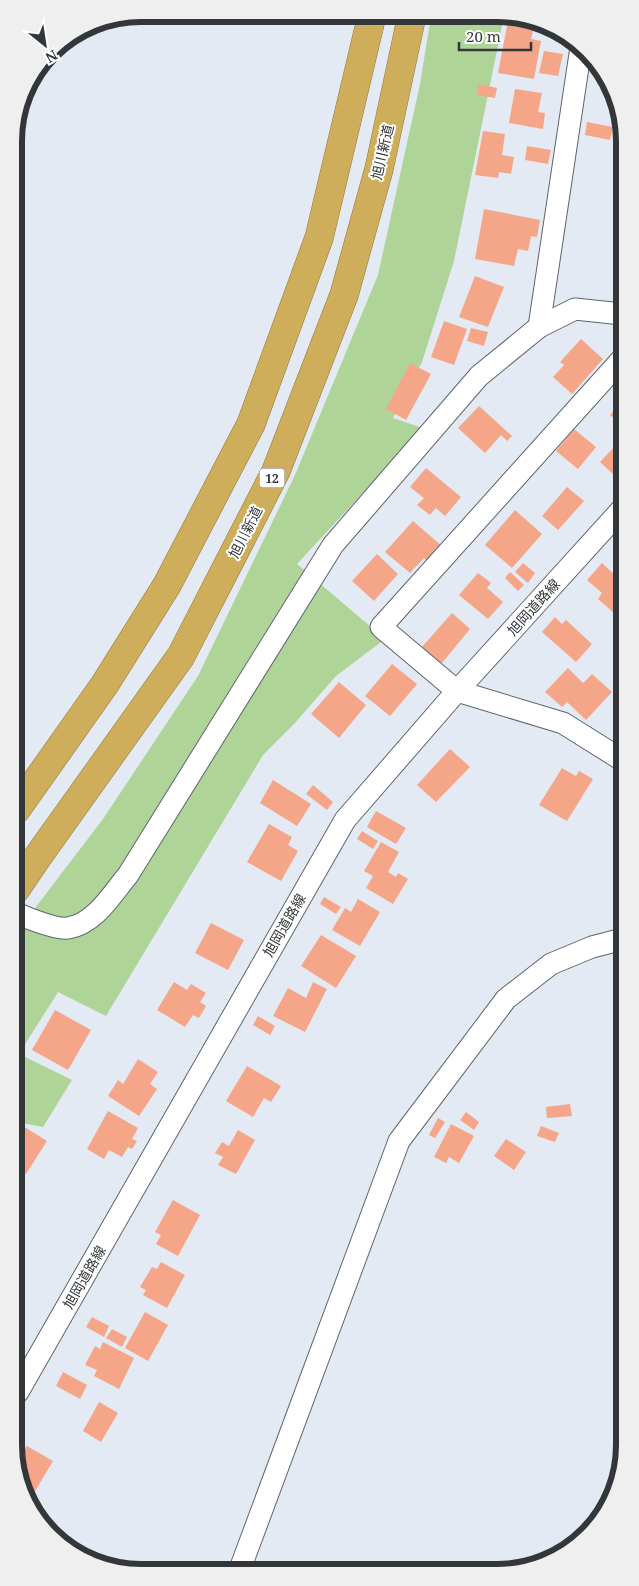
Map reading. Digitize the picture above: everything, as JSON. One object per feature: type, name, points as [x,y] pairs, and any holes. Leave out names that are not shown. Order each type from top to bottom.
[{"type":"highway","points":[[22,801],[105,684],[167,586],[251,424],[319,238],[370,22]]},
{"type":"highway","name":"旭川新道","points":[[22,879],[181,656],[276,471],[344,295],[378,168],[411,22]]},
{"type":"street","points":[[539,328],[579,54]]},
{"type":"street","points":[[22,916],[33,921],[68,929],[92,918],[128,875],[333,545],[478,376],[539,328],[575,309],[616,313]]},
{"type":"street","points":[[616,366],[381,628],[457,691],[563,722],[616,756]]},
{"type":"street","name":"旭岡道路線","points":[[22,1385],[345,820],[457,691],[616,516]]},
{"type":"street","points":[[242,1564],[399,1140],[506,999],[550,964],[592,947],[616,941]]},
{"type":"green space","points":[[430,22],[503,23],[454,261],[422,362],[393,418],[423,428],[297,564],[385,639],[336,676],[294,724],[263,755],[106,1016],[58,992],[22,1049],[22,925],[103,819],[198,676],[295,475],[378,275],[420,84]]},
{"type":"green space","points":[[22,1056],[72,1080],[43,1127],[22,1123]]},
{"type":"building","points":[[508,23],[534,28],[531,39],[541,41],[534,79],[498,73]]},
{"type":"building","points":[[544,51],[563,54],[558,76],[539,73]]},
{"type":"building","points":[[479,84],[497,88],[495,98],[477,95]]},
{"type":"building","points":[[515,89],[542,93],[538,112],[545,113],[543,129],[509,123]]},
{"type":"building","points":[[587,122],[613,127],[610,140],[585,135]]},
{"type":"building","points":[[483,131],[505,134],[502,155],[514,157],[511,174],[499,172],[498,178],[475,175]]},
{"type":"building","points":[[527,146],[551,150],[548,164],[525,160]]},
{"type":"building","points":[[484,209],[540,220],[537,237],[531,236],[528,251],[518,249],[514,266],[475,259]]},
{"type":"building","points":[[475,276],[504,287],[488,327],[459,317]]},
{"type":"building","points":[[444,321],[467,329],[454,365],[431,357]]},
{"type":"building","points":[[471,328],[488,332],[484,346],[467,341]]},
{"type":"building","points":[[581,339],[603,359],[572,394],[553,377],[564,365],[560,362]]},
{"type":"building","points":[[410,363],[431,374],[406,420],[386,409]]},
{"type":"building","points":[[479,406],[512,436],[507,441],[501,435],[485,453],[458,428]]},
{"type":"building","points":[[616,408],[616,420],[610,415]]},
{"type":"building","points":[[574,429],[596,447],[578,469],[556,451]]},
{"type":"building","points":[[615,446],[616,447],[615,476],[600,462]]},
{"type":"building","points":[[426,468],[461,497],[445,516],[436,508],[430,515],[417,505],[424,498],[410,487]]},
{"type":"building","points":[[567,487],[584,501],[558,530],[542,516]]},
{"type":"building","points":[[515,510],[542,534],[512,568],[485,545]]},
{"type":"building","points":[[413,521],[443,547],[429,563],[424,558],[410,573],[385,552]]},
{"type":"building","points":[[377,554],[398,574],[374,601],[352,581]]},
{"type":"building","points":[[523,563],[535,573],[528,583],[515,572]]},
{"type":"building","points":[[602,563],[616,576],[616,615],[598,599],[602,593],[587,580]]},
{"type":"building","points":[[510,572],[524,585],[518,591],[505,578]]},
{"type":"building","points":[[478,573],[491,583],[487,588],[503,602],[488,619],[459,595]]},
{"type":"building","points":[[452,613],[470,629],[441,664],[422,647]]},
{"type":"building","points":[[555,617],[562,624],[566,620],[592,644],[576,662],[542,632]]},
{"type":"building","points":[[392,664],[417,684],[390,716],[365,696]]},
{"type":"building","points":[[568,668],[583,683],[592,674],[612,692],[586,720],[567,702],[562,707],[545,692]]},
{"type":"building","points":[[339,682],[366,705],[339,738],[311,714]]},
{"type":"building","points":[[450,749],[470,767],[436,802],[417,785]]},
{"type":"building","points":[[562,768],[576,776],[579,771],[593,779],[567,821],[539,805]]},
{"type":"building","points":[[273,780],[311,804],[297,826],[260,803]]},
{"type":"building","points":[[313,785],[333,802],[327,810],[306,794]]},
{"type":"building","points":[[376,811],[406,828],[396,844],[367,827]]},
{"type":"building","points":[[269,824],[292,837],[288,845],[298,851],[281,881],[247,862]]},
{"type":"building","points":[[362,831],[378,841],[373,849],[357,839]]},
{"type":"building","points":[[381,842],[399,852],[388,872],[396,877],[398,873],[408,879],[393,904],[366,888],[373,876],[364,871]]},
{"type":"building","points":[[324,897],[341,907],[336,914],[320,904]]},
{"type":"building","points":[[358,899],[380,912],[360,946],[332,930],[345,908],[351,912]]},
{"type":"building","points":[[211,923],[244,940],[228,970],[195,953]]},
{"type":"building","points":[[321,935],[356,956],[336,988],[301,966]]},
{"type":"building","points":[[174,982],[187,990],[191,984],[206,993],[200,1002],[206,1006],[199,1018],[193,1015],[185,1027],[157,1010]]},
{"type":"building","points":[[313,982],[327,989],[305,1032],[273,1016],[288,988],[306,998]]},
{"type":"building","points":[[55,1010],[91,1030],[68,1070],[32,1050]]},
{"type":"building","points":[[258,1016],[275,1026],[270,1035],[253,1025]]},
{"type":"building","points":[[138,1059],[158,1072],[150,1084],[157,1089],[139,1116],[108,1096],[118,1080],[123,1084]]},
{"type":"building","points":[[247,1066],[281,1086],[271,1102],[264,1098],[253,1117],[226,1101]]},
{"type":"building","points":[[570,1104],[572,1116],[547,1118],[546,1107]]},
{"type":"building","points":[[108,1111],[138,1128],[132,1139],[137,1141],[132,1149],[128,1147],[122,1157],[109,1150],[104,1159],[87,1149]]},
{"type":"building","points":[[466,1112],[479,1122],[474,1130],[460,1120]]},
{"type":"building","points":[[438,1118],[445,1122],[435,1138],[429,1135]]},
{"type":"building","points":[[451,1124],[474,1136],[459,1163],[449,1157],[446,1163],[434,1157]]},
{"type":"building","points":[[541,1126],[559,1133],[555,1142],[537,1136]]},
{"type":"building","points":[[22,1127],[47,1141],[26,1174],[22,1172]]},
{"type":"building","points":[[238,1130],[255,1140],[236,1174],[218,1165],[223,1157],[215,1153],[222,1142],[229,1146]]},
{"type":"building","points":[[506,1139],[526,1152],[514,1170],[494,1156]]},
{"type":"building","points":[[173,1200],[200,1215],[178,1256],[156,1244],[161,1235],[155,1232]]},
{"type":"building","points":[[161,1262],[185,1275],[167,1308],[143,1295],[146,1290],[140,1287],[152,1267],[157,1269]]},
{"type":"building","points":[[145,1312],[168,1325],[148,1361],[125,1348]]},
{"type":"building","points":[[92,1317],[109,1326],[104,1337],[86,1327]]},
{"type":"building","points":[[112,1329],[127,1337],[122,1347],[106,1338]]},
{"type":"building","points":[[103,1342],[134,1358],[119,1389],[94,1376],[97,1370],[85,1365],[95,1346],[100,1349]]},
{"type":"building","points":[[63,1372],[87,1385],[80,1399],[56,1386]]},
{"type":"building","points":[[99,1402],[118,1413],[101,1442],[83,1431]]},
{"type":"building","points":[[27,1446],[53,1461],[34,1493],[27,1475],[23,1453]]}]
